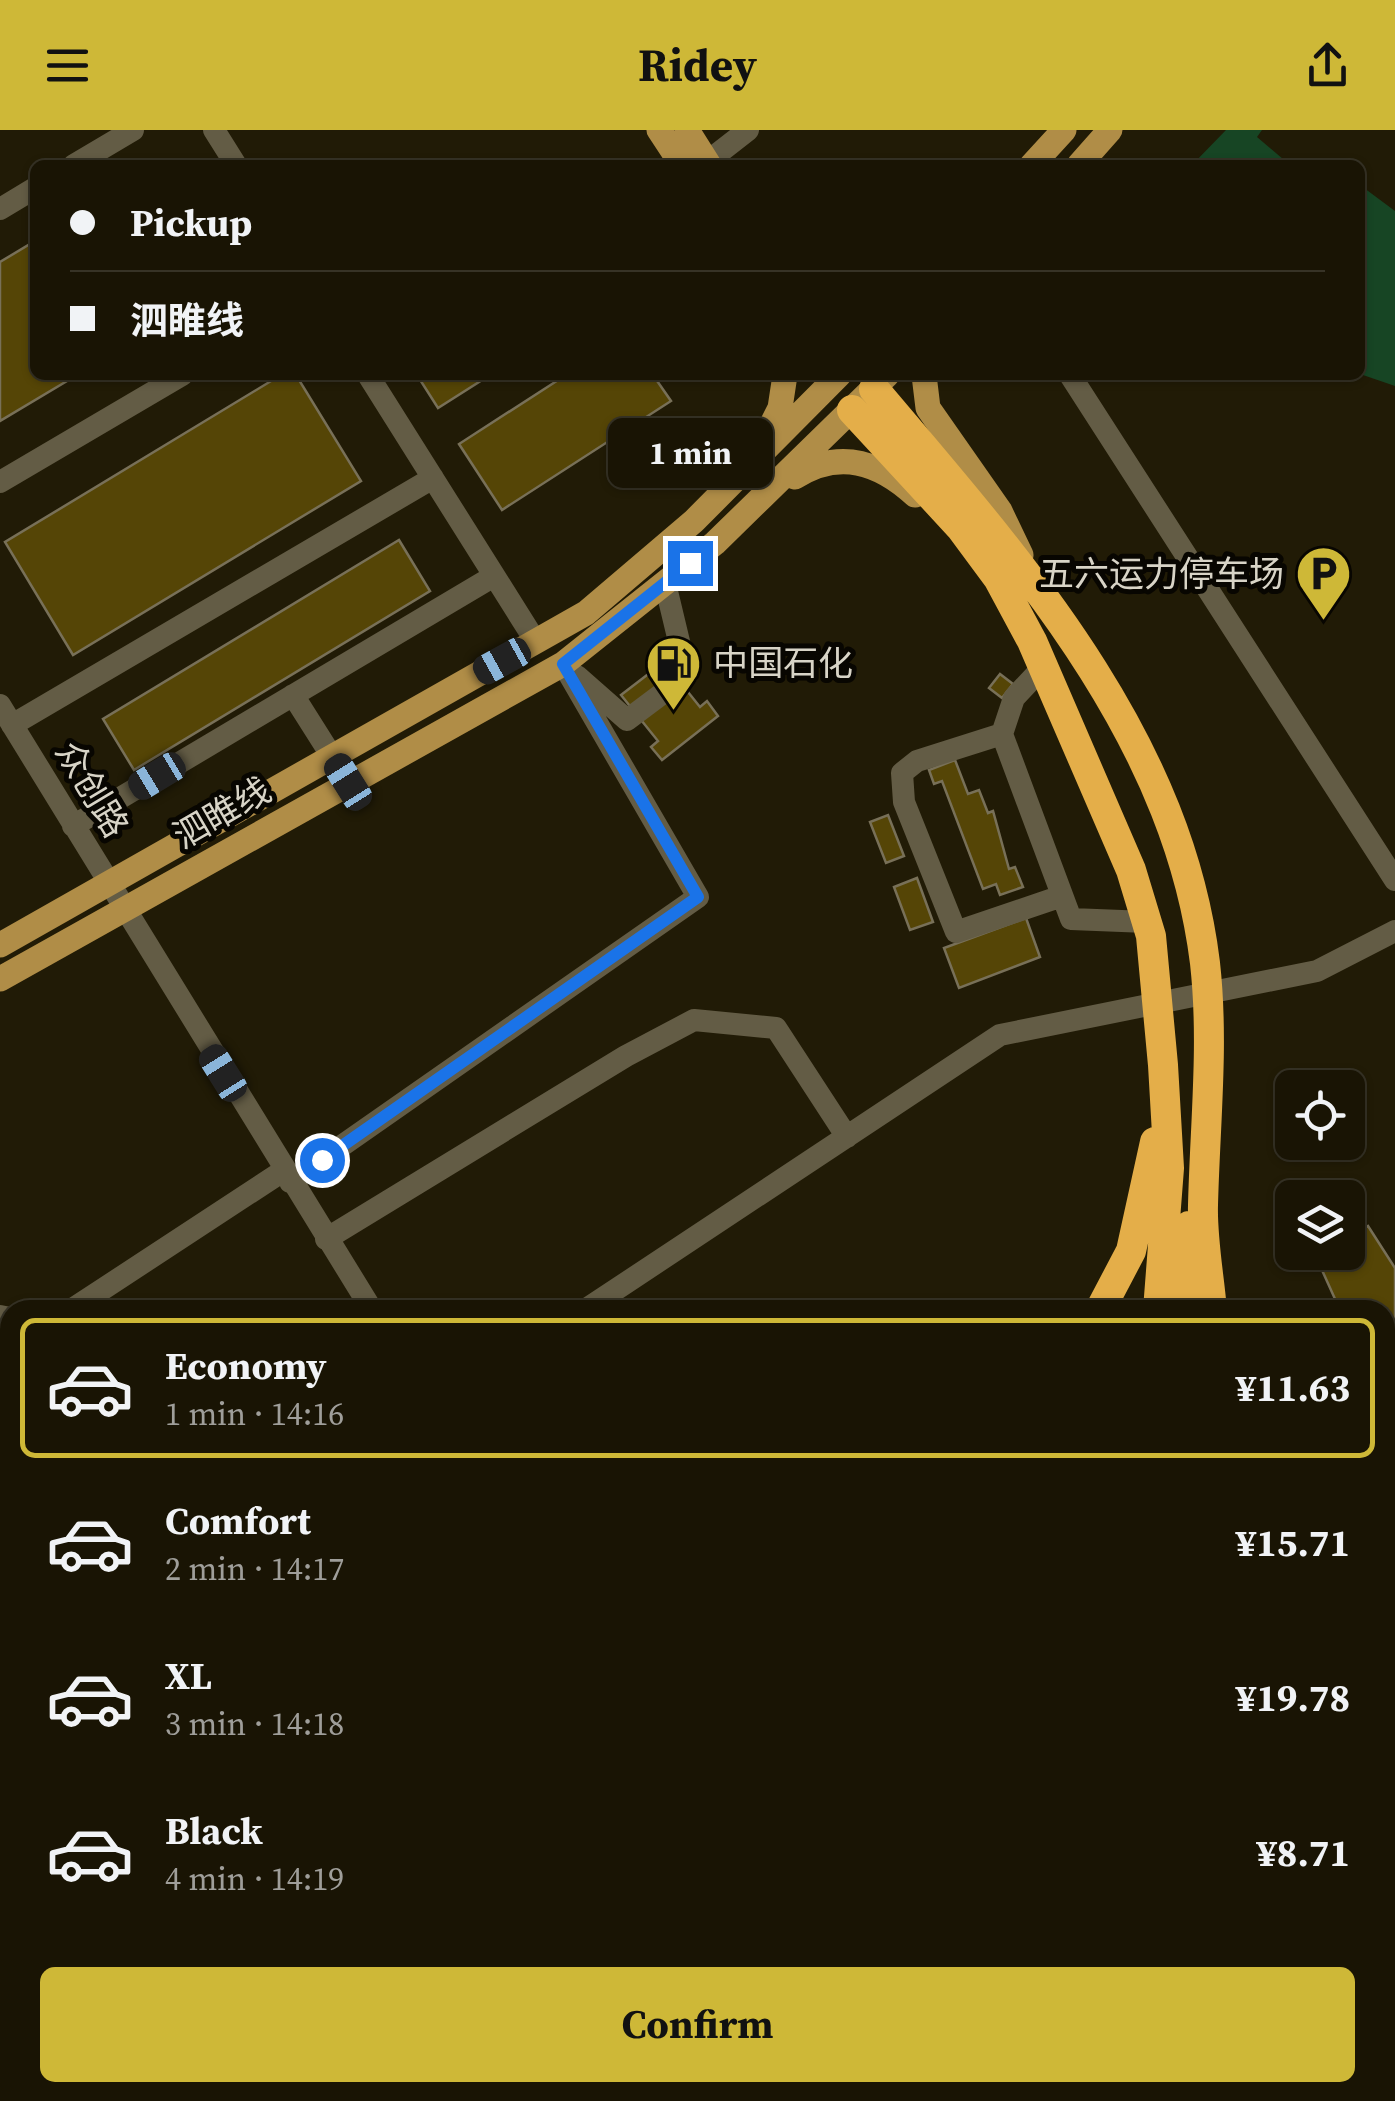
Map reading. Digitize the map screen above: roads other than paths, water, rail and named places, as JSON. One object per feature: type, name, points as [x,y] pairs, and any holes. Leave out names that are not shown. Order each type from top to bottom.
[{"type":"highway","points":[[875,380],[1030,574],[1088,662],[1146,767],[1178,848],[1205,964],[1210,1095],[1203,1209],[1211,1300]]},
{"type":"highway","points":[[852,410],[960,528],[998,578],[1098,788],[1149,929],[1168,1168],[1159,1300]]},
{"type":"highway","points":[[1182,1300],[1193,1171],[1210,1095]]},
{"type":"highway","points":[[1105,1300],[1130,1251],[1165,1100]]},
{"type":"main road","points":[[659,130],[694,160]]},
{"type":"main road","points":[[687,130],[698,160]]},
{"type":"main road","points":[[1037,160],[1064,130]]},
{"type":"main road","points":[[1083,160],[1110,130]]},
{"type":"main road","points":[[745,470],[774,424],[784,380]]},
{"type":"main road","name":"泗睢线","points":[[0,944],[586,613],[694,521],[829,380]]},
{"type":"main road","points":[[832,380],[852,410]]},
{"type":"main road","name":"泗睢线","points":[[0,979],[563,664],[665,583],[757,502],[852,410],[875,380]]},
{"type":"main road","points":[[925,380],[928,408],[1000,511],[1030,574]]},
{"type":"main road","points":[[757,502],[812,466],[831,460],[874,465],[912,492],[998,578]]},
{"type":"street","points":[[82,160],[133,130]]},
{"type":"street","points":[[214,130],[233,160]]},
{"type":"street","points":[[705,160],[748,130]]},
{"type":"street","points":[[0,209],[30,191]]},
{"type":"street","points":[[0,482],[173,380]]},
{"type":"street","points":[[371,380],[536,642]]},
{"type":"street","points":[[1073,380],[1395,880]]},
{"type":"street","points":[[6,715],[432,478]]},
{"type":"street","points":[[73,826],[494,576]]},
{"type":"street","points":[[563,664],[627,720],[688,675],[665,583]]},
{"type":"street","points":[[87,1300],[287,1176],[698,897],[563,664]]},
{"type":"street","points":[[1043,668],[1014,698],[1002,734],[1071,919],[1149,929]]},
{"type":"street","points":[[293,695],[348,782]]},
{"type":"street","name":"众创路","points":[[6,715],[366,1300]]},
{"type":"street","points":[[1002,734],[917,761],[902,773],[904,802],[956,932],[1062,896]]},
{"type":"street","points":[[599,1300],[1000,1036],[1291,978],[1316,971],[1395,930]]},
{"type":"street","points":[[326,1238],[626,1056],[694,1020],[776,1028],[847,1137]]},
{"type":"place","name":"五六运力停车场","points":[[1323,623]]},
{"type":"place","name":"中国石化","points":[[674,712]]}]
